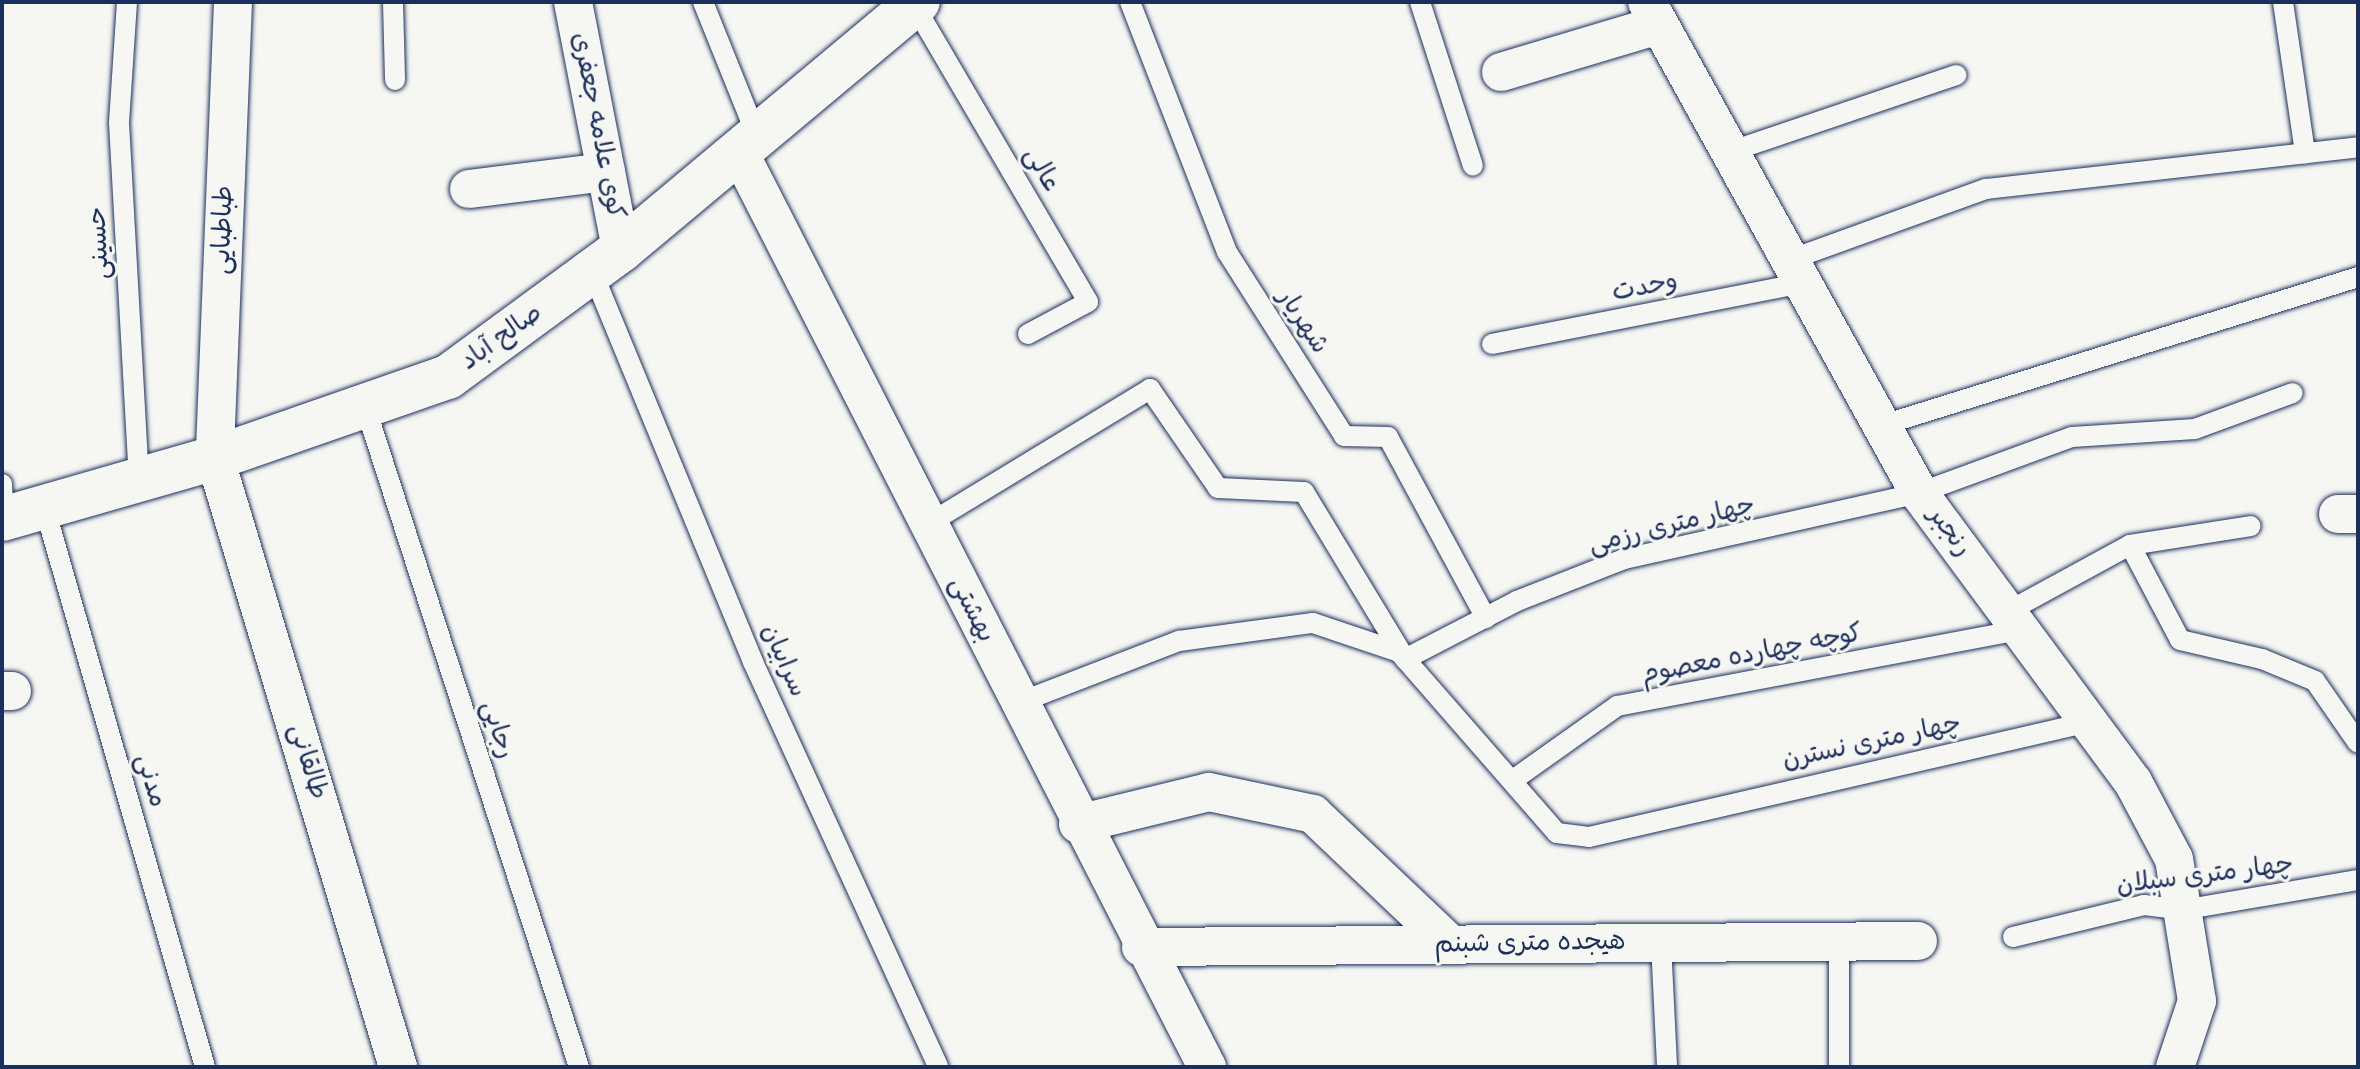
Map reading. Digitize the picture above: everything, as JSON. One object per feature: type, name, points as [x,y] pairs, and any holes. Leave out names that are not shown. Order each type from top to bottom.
[{"type":"street","name":"طباطبایی","points":[[215,458],[233,2]]},
{"type":"street","name":"کوی علامه جعفری","points":[[573,2],[606,172],[607,260]]},
{"type":"street","name":"صالح آباد","points":[[13,508],[139,481],[366,409],[448,377],[607,260],[916,4]]},
{"type":"street","points":[[1501,72],[1651,14]]},
{"type":"street","name":"رنجبر","points":[[1651,14],[1801,270],[1919,493],[2133,782],[2174,859],[2197,1001],[2175,1067]]},
{"type":"street","name":"بهشتی","points":[[748,144],[928,524],[1141,947],[1207,1067]]},
{"type":"street","points":[[469,189],[606,172]]},
{"type":"street","name":"طالقانی","points":[[215,458],[398,1067]]},
{"type":"street","points":[[1078,824],[1209,792],[1313,814],[1451,945]]},
{"type":"street","name":"هیجده متری شبنم","points":[[1141,947],[1918,941]]},
{"type":"lane","name":"حسینی","points":[[127,2],[119,123],[139,481]]},
{"type":"lane","points":[[393,2],[395,80]]},
{"type":"lane","points":[[703,2],[748,144]]},
{"type":"lane","name":"شهریار","points":[[1130,2],[1227,252],[1344,436],[1388,437],[1486,618]]},
{"type":"lane","points":[[1420,2],[1473,166]]},
{"type":"lane","points":[[2283,2],[2305,153]]},
{"type":"lane","name":"عالی","points":[[916,4],[1088,302],[1028,334]]},
{"type":"lane","points":[[1732,151],[1957,75]]},
{"type":"lane","name":"وحدت","points":[[1492,344],[1801,270],[1986,189],[2358,147]]},
{"type":"lane","name":"سرابیان","points":[[607,260],[753,662],[932,1065]]},
{"type":"lane","points":[[1883,425],[2358,277]]},
{"type":"lane","name":"چهار متری نسترن","points":[[928,524],[1150,389],[1218,488],[1304,492],[1405,659],[1557,833],[1589,837],[1667,823],[1734,799],[2089,722]]},
{"type":"lane","name":"چهار متری رزمی","points":[[1405,659],[1486,618],[1624,559],[1919,493],[2072,437],[2195,429],[2293,393]]},
{"type":"lane","name":"رجایی","points":[[366,409],[579,1067]]},
{"type":"lane","name":"مدنی","points":[[13,508],[205,1067]]},
{"type":"lane","name":"کوچه چهارده معصوم","points":[[1513,780],[1617,706],[2014,621],[2130,545],[2251,526]]},
{"type":"lane","points":[[2130,545],[2180,640],[2262,659],[2315,681],[2358,743]]},
{"type":"lane","points":[[1018,703],[1179,641],[1313,623],[1405,659]]},
{"type":"lane","name":"چهار متری سبلان","points":[[2013,937],[2144,905],[2182,910],[2358,880]]},
{"type":"lane","points":[[1839,942],[1839,1067]]},
{"type":"lane","points":[[1661,943],[1667,1067]]}]
